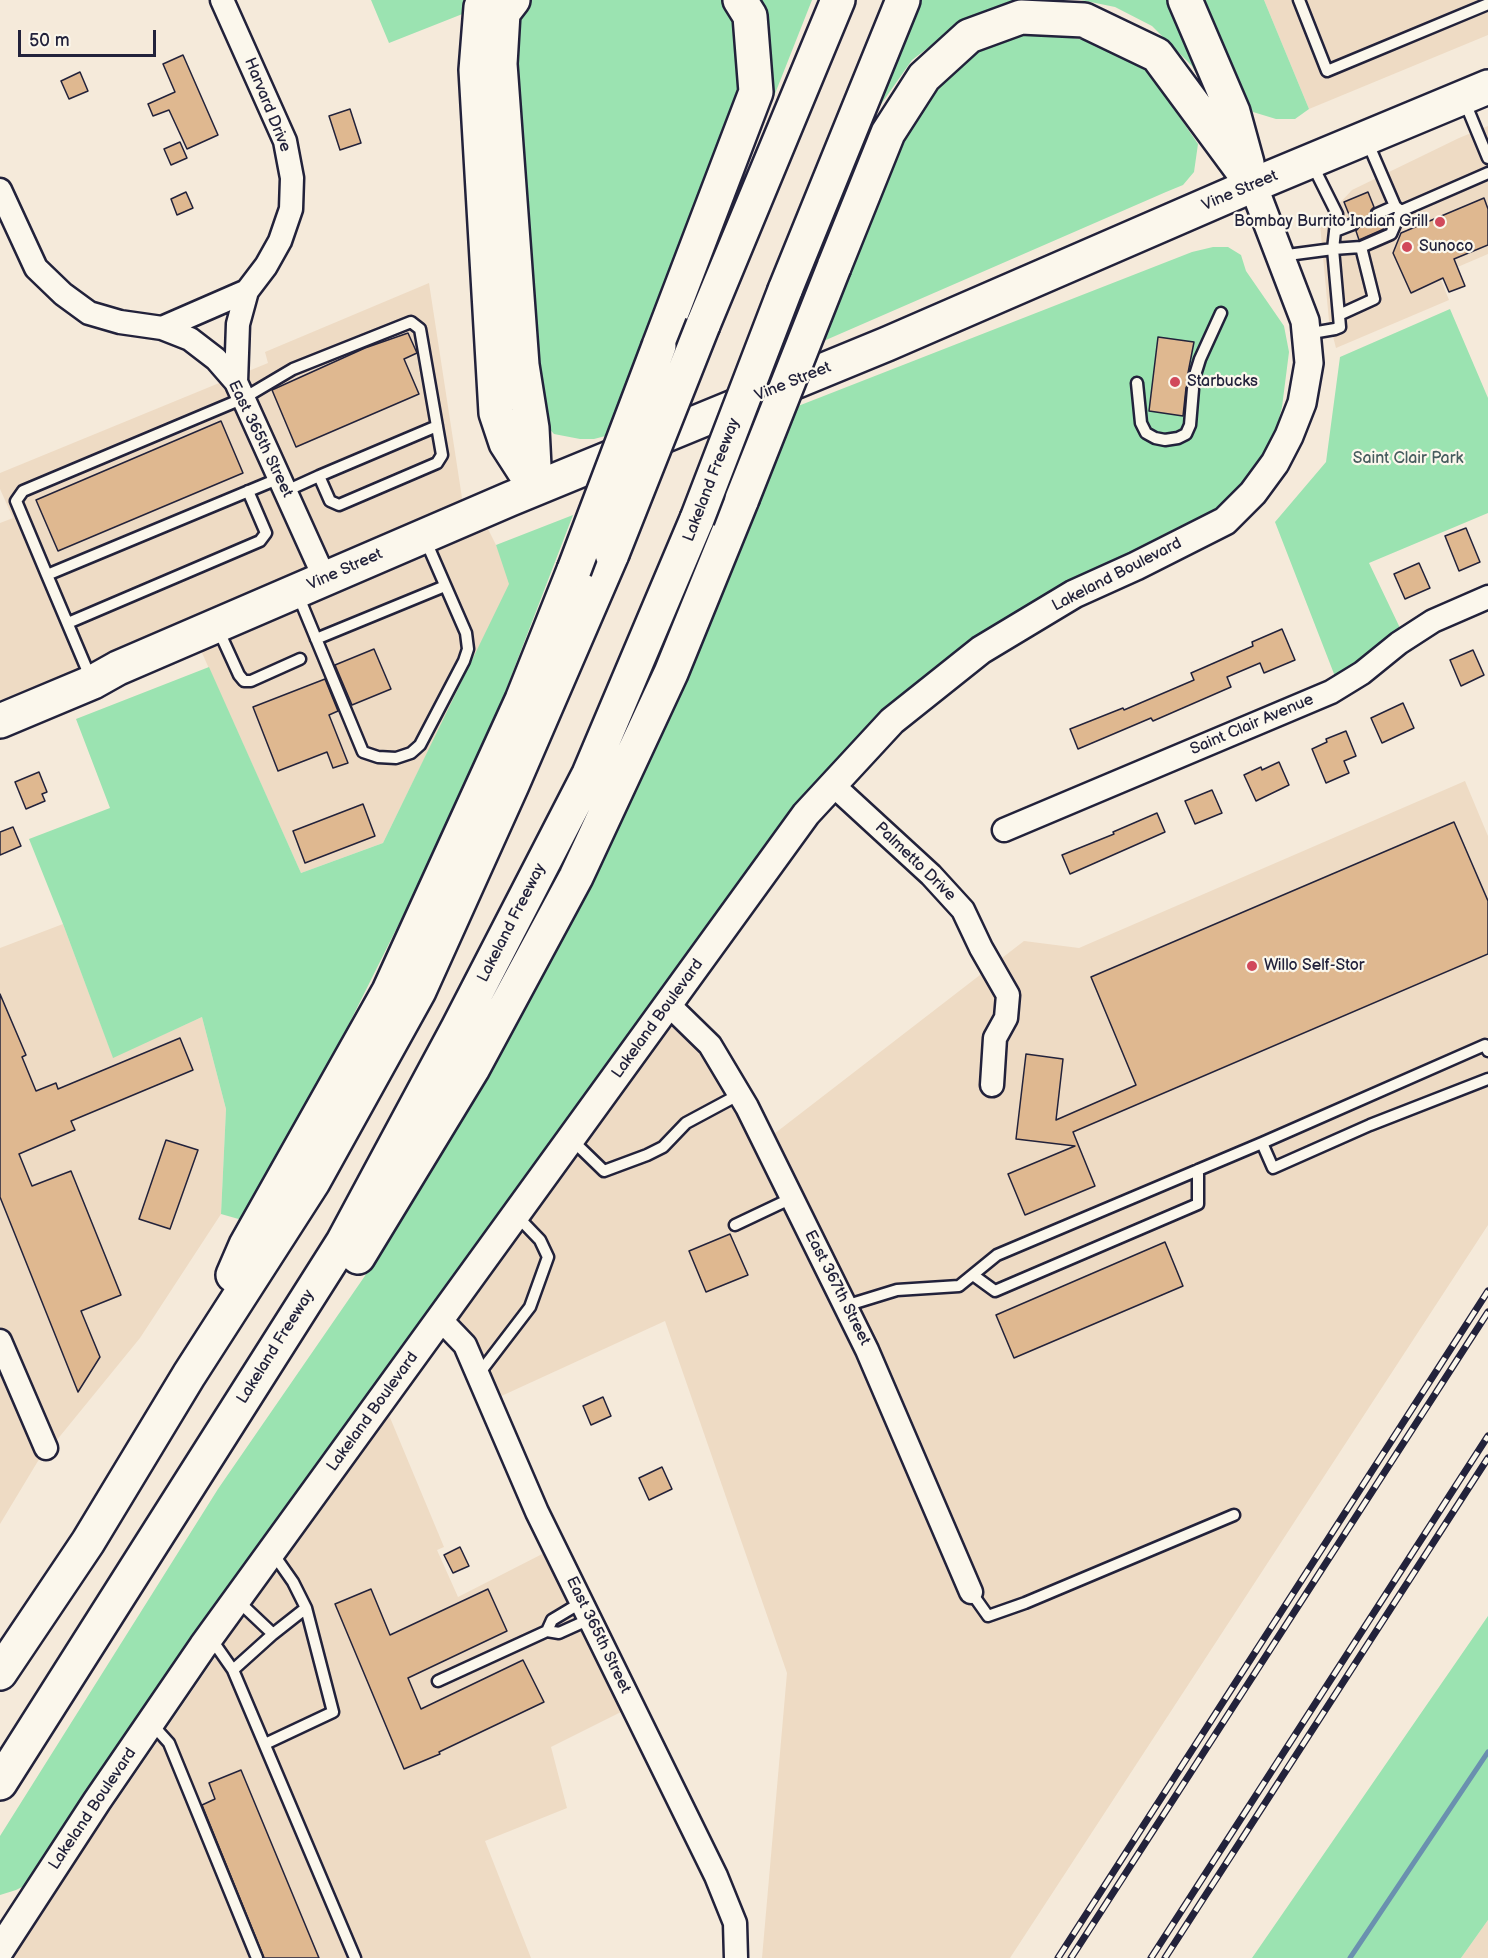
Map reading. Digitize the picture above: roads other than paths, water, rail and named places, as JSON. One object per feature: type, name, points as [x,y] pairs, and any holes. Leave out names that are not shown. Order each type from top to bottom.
[{"type":"main road","points":[[484,0],[481,6],[476,70],[496,413],[506,443],[536,488]]},
{"type":"main road","points":[[513,0],[503,13],[500,64],[522,365],[532,428],[536,488]]},
{"type":"main road","points":[[189,1375],[246,1245],[389,991],[522,700],[574,570],[756,92],[750,16],[740,0]]},
{"type":"main road","points":[[0,1673],[88,1542],[189,1375],[313,1182],[419,991],[512,785],[612,554],[703,325],[837,0]]},
{"type":"main road","name":"Lakeland Freeway","points":[[0,1784],[343,1242],[458,1029],[589,774],[697,519],[785,290],[903,0]]},
{"type":"main road","points":[[1185,0],[1233,112],[1253,185]]},
{"type":"main road","points":[[168,1517],[257,1411],[368,1242],[473,1068],[576,877],[671,673],[888,133],[924,77],[969,36],[1021,17],[1084,20],[1157,55],[1253,185]]},
{"type":"main road","name":"Vine Street","points":[[0,721],[423,536],[898,340],[1253,185],[1475,93]]},
{"type":"street","name":"Harvard Drive","points":[[222,0],[285,141],[292,178],[291,209],[280,241],[267,266],[247,291],[238,324],[240,390]]},
{"type":"street","name":"Lakeland Boulevard","points":[[0,1950],[97,1801],[210,1637],[806,814],[892,722],[981,650],[1074,594],[1225,521],[1253,493],[1275,463],[1302,403],[1309,363],[1305,321],[1253,185]]},
{"type":"street","name":"East 365th Street","points":[[0,189],[36,268],[63,294],[89,313],[120,322],[162,328],[190,339],[216,359],[240,390],[283,485],[311,585]]},
{"type":"street","points":[[162,328],[247,291]]},
{"type":"street","name":"Saint Clair Avenue","points":[[1004,830],[1330,692],[1362,673],[1399,643],[1433,621],[1488,597]]},
{"type":"street","name":"Palmetto Drive","points":[[833,785],[931,875],[963,909],[981,948],[1008,995],[1006,1018],[995,1038],[992,1084]]},
{"type":"street","name":"East 367th Street","points":[[669,1005],[710,1045],[740,1094],[867,1350],[971,1592]]},
{"type":"street","name":"East 365th Street","points":[[441,1320],[465,1345],[537,1512],[716,1876],[735,1923],[736,1958]]},
{"type":"street","points":[[0,1341],[46,1448]]},
{"type":"lane","points":[[1299,0],[1327,71],[1488,4]]},
{"type":"lane","points":[[1475,93],[1488,158]]},
{"type":"lane","points":[[1280,256],[1361,247],[1391,234],[1398,209],[1365,138]]},
{"type":"lane","points":[[1306,334],[1340,327],[1333,249],[1337,214],[1311,161]]},
{"type":"lane","points":[[1377,214],[1398,209],[1488,173]]},
{"type":"lane","points":[[1335,231],[1353,224]]},
{"type":"lane","points":[[1339,315],[1374,299],[1361,247]]},
{"type":"lane","points":[[1195,375],[1221,313]]},
{"type":"lane","points":[[93,682],[16,501],[23,491],[240,390],[411,322],[420,329],[442,455],[437,463],[339,505],[330,501],[319,476]]},
{"type":"lane","points":[[1137,383],[1141,423],[1146,433],[1165,440],[1186,434],[1190,425],[1193,389]]},
{"type":"lane","points":[[47,575],[248,491],[319,476],[437,426]]},
{"type":"lane","points":[[68,623],[260,541],[266,533],[248,491]]},
{"type":"lane","points":[[311,585],[316,639],[363,752],[387,758],[396,758],[411,753],[420,746],[468,649],[466,633],[423,536]]},
{"type":"lane","points":[[316,639],[445,586]]},
{"type":"lane","points":[[217,626],[239,675],[244,681],[252,681],[300,659]]},
{"type":"lane","points":[[845,1306],[897,1290],[959,1286],[997,1255],[1262,1143],[1485,1045],[1488,1051]]},
{"type":"lane","points":[[1262,1143],[1273,1168],[1370,1125],[1488,1079]]},
{"type":"lane","points":[[571,1139],[604,1171],[663,1147],[686,1123],[740,1094]]},
{"type":"lane","points":[[973,1275],[995,1291],[1198,1203],[1198,1170]]},
{"type":"lane","points":[[735,1225],[792,1198]]},
{"type":"lane","points":[[478,1375],[530,1307],[548,1257],[540,1240],[516,1215]]},
{"type":"lane","points":[[971,1592],[988,1616],[1025,1603],[1234,1515]]},
{"type":"lane","points":[[265,1744],[333,1712],[306,1608],[293,1582],[272,1551]]},
{"type":"lane","points":[[237,1600],[273,1634]]},
{"type":"lane","points":[[233,1670],[306,1608]]},
{"type":"lane","points":[[438,1681],[547,1630],[552,1620],[586,1611]]},
{"type":"lane","points":[[547,1630],[559,1633],[586,1611]]},
{"type":"lane","points":[[210,1637],[233,1670],[355,1958]]},
{"type":"lane","points":[[150,1723],[169,1743],[257,1958]]},
{"type":"waterway","points":[[1350,1958],[1488,1752]]},
{"type":"railway","points":[[1058,1958],[1488,1291]]},
{"type":"railway","points":[[1071,1958],[1488,1312]]},
{"type":"railway","points":[[1151,1958],[1488,1436]]},
{"type":"railway","points":[[1165,1958],[1488,1458]]},
{"type":"place","name":"Bombay Burrito Indian Grill","points":[[1440,222]]},
{"type":"place","name":"Sunoco","points":[[1407,247]]},
{"type":"place","name":"Starbucks","points":[[1175,382]]},
{"type":"place","name":"Willo Self-Stor","points":[[1252,966]]},
{"type":"park label","name":"Saint Clair Park","points":[[1408,459]]}]
